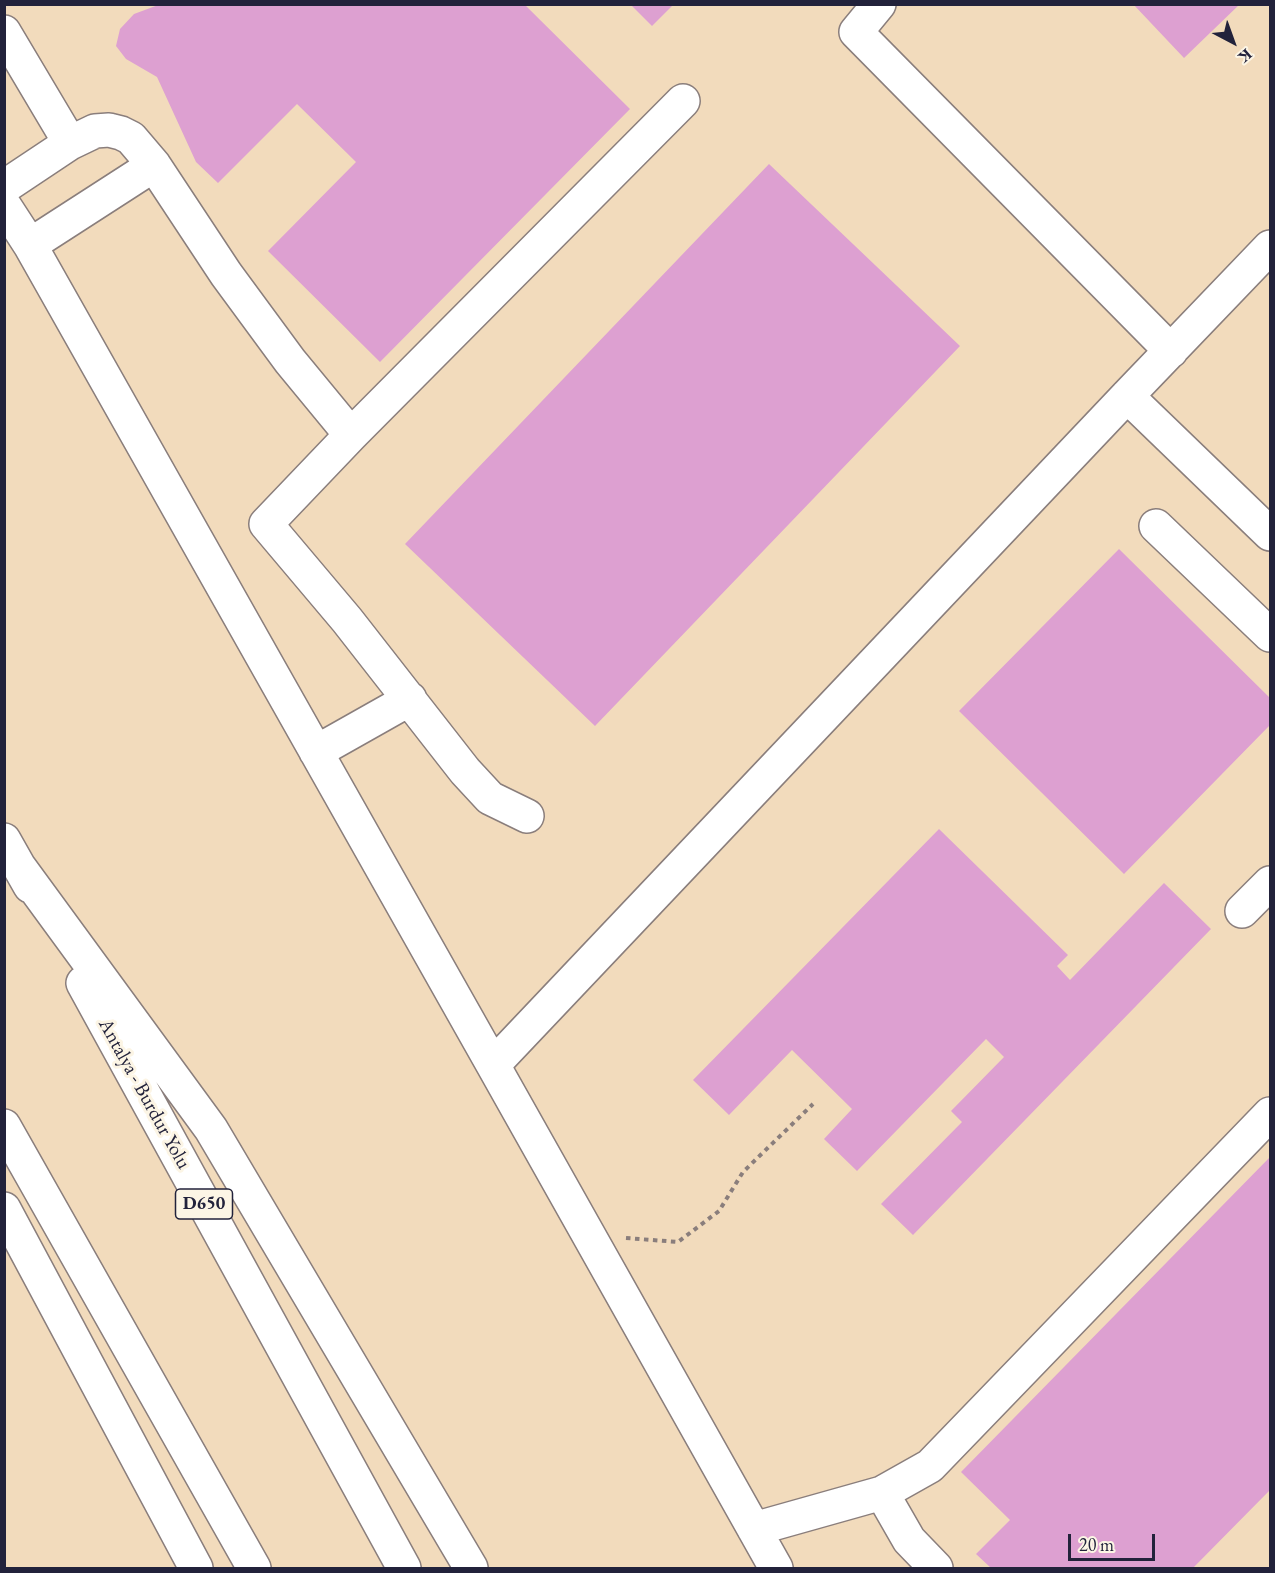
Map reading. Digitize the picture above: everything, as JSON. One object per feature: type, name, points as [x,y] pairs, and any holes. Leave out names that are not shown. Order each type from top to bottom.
[{"type":"main road","points":[[879,4],[856,32],[1171,351]]},
{"type":"main road","points":[[4,32],[70,143]]},
{"type":"main road","points":[[528,816],[490,798],[465,771],[347,620],[266,524],[351,435],[683,101]]},
{"type":"main road","points":[[4,187],[70,143],[95,131],[109,130],[131,138],[154,165],[226,274],[290,361],[351,435]]},
{"type":"main road","points":[[30,245],[154,165]]},
{"type":"main road","points":[[4,205],[30,245],[776,1569]]},
{"type":"main road","points":[[493,1065],[1270,247]]},
{"type":"main road","points":[[1127,396],[1270,534]]},
{"type":"main road","points":[[1156,526],[1270,635]]},
{"type":"main road","points":[[316,752],[410,699]]},
{"type":"main road","points":[[12,854],[211,1129],[471,1569]]},
{"type":"main road","name":"Antalya - Burdur Yolu","points":[[12,854],[404,1569]]},
{"type":"main road","points":[[1242,911],[1270,883]]},
{"type":"main road","points":[[754,1530],[882,1493],[930,1466],[1270,1114]]},
{"type":"main road","points":[[4,1126],[254,1569]]},
{"type":"main road","points":[[4,1209],[196,1569]]},
{"type":"main road","points":[[882,1493],[909,1539],[936,1569]]},
{"type":"path","points":[[589,1236],[678,1242],[719,1211],[743,1172],[813,1104]]},
{"type":"building","points":[[161,4],[524,4],[630,109],[380,362],[268,251],[356,162],[297,104],[218,183],[196,162],[157,77],[126,59],[116,46],[120,29],[134,14]]},
{"type":"building","points":[[630,4],[674,4],[652,26]]},
{"type":"building","points":[[1133,4],[1240,4],[1184,58]]},
{"type":"building","points":[[769,164],[960,346],[595,726],[405,544]]},
{"type":"building","points":[[1119,549],[1270,698],[1270,725],[1124,874],[959,711]]},
{"type":"building","points":[[939,829],[1068,955],[1057,966],[1070,980],[1164,883],[1211,929],[913,1235],[881,1204],[962,1122],[951,1111],[1004,1057],[986,1039],[857,1171],[824,1139],[852,1109],[792,1050],[729,1115],[693,1080]]},
{"type":"building","points":[[1270,1157],[1270,1490],[1193,1568],[991,1568],[976,1554],[1010,1520],[961,1472]]}]
